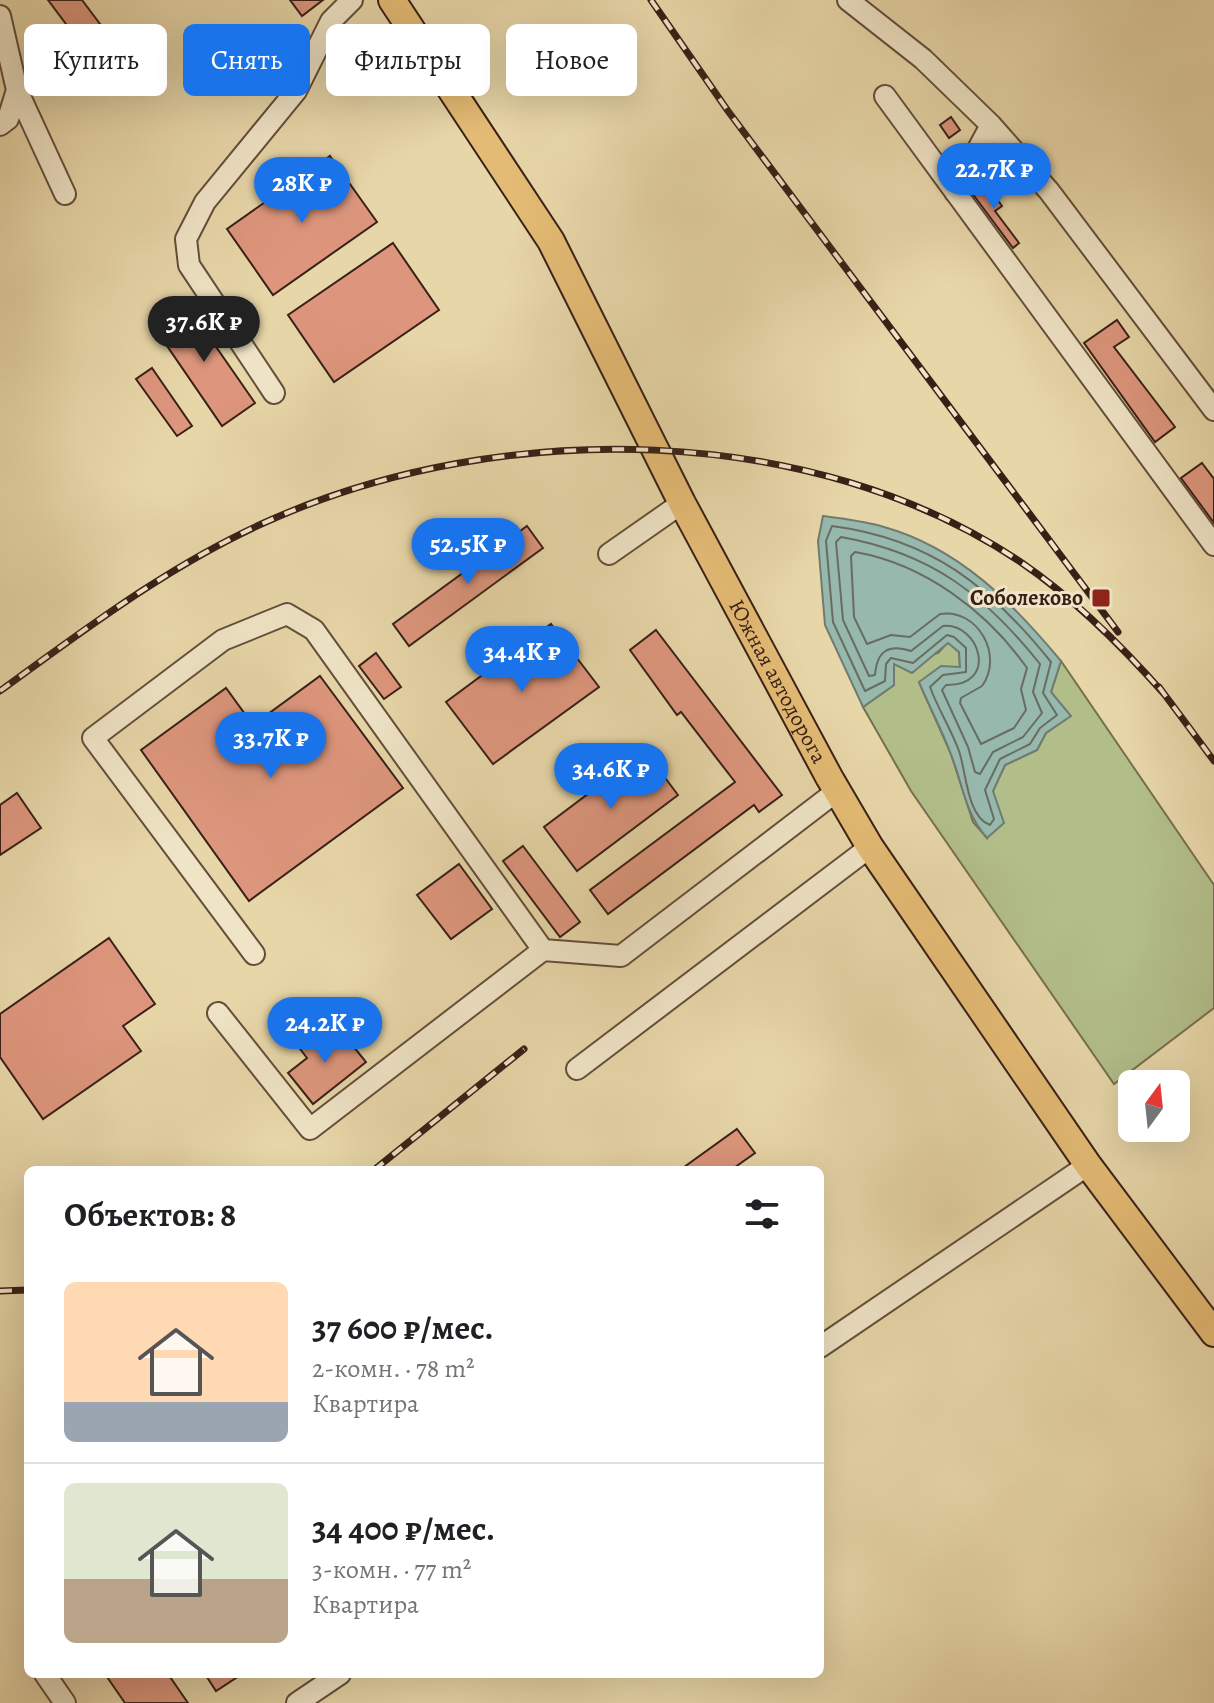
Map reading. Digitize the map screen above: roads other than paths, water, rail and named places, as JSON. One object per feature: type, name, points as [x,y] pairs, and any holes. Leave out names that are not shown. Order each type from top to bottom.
[{"type":"main road","name":"Южная автодорога","points":[[392,0],[551,241],[682,503],[870,847],[1088,1165],[1214,1333]]},
{"type":"street","points":[[274,393],[189,265],[186,239],[205,202],[296,91],[331,21],[352,0]]},
{"type":"street","points":[[848,0],[933,68],[991,125],[1049,191],[1214,410]]},
{"type":"street","points":[[0,16],[17,90],[65,194]]},
{"type":"street","points":[[0,125],[8,119],[17,90]]},
{"type":"street","points":[[885,96],[1214,545]]},
{"type":"street","points":[[955,192],[991,125]]},
{"type":"street","points":[[609,554],[682,503]]},
{"type":"street","points":[[254,954],[93,738],[223,640],[287,614],[314,630],[543,950]]},
{"type":"street","points":[[218,1013],[310,1129],[543,950],[621,956],[837,791]]},
{"type":"street","points":[[577,1069],[870,847]]},
{"type":"street","points":[[824,1344],[1088,1165]]},
{"type":"street","points":[[48,1678],[65,1703]]},
{"type":"street","points":[[297,1703],[332,1678]]},
{"type":"water","points":[[823,516],[884,527],[911,536],[960,563],[1004,599],[1061,661],[1051,692],[1071,716],[1046,733],[1037,750],[1005,765],[993,791],[1004,823],[987,838],[973,818],[946,743],[919,682],[941,666],[960,667],[959,652],[948,643],[912,673],[894,664],[894,685],[863,707],[825,625],[818,541]]},
{"type":"railway","points":[[651,0],[728,111],[1118,632]]},
{"type":"railway","points":[[0,691],[99,619],[167,575],[275,518],[364,486],[458,463],[556,451],[655,450],[753,460],[849,482],[939,516],[1022,563],[1061,592],[1115,641],[1165,695]]},
{"type":"railway","points":[[1159,687],[1214,761]]},
{"type":"railway","points":[[379,1166],[524,1049]]},
{"type":"railway","points":[[0,1291],[24,1290]]},
{"type":"place","name":"Соболеково","points":[[1101,598]]}]
